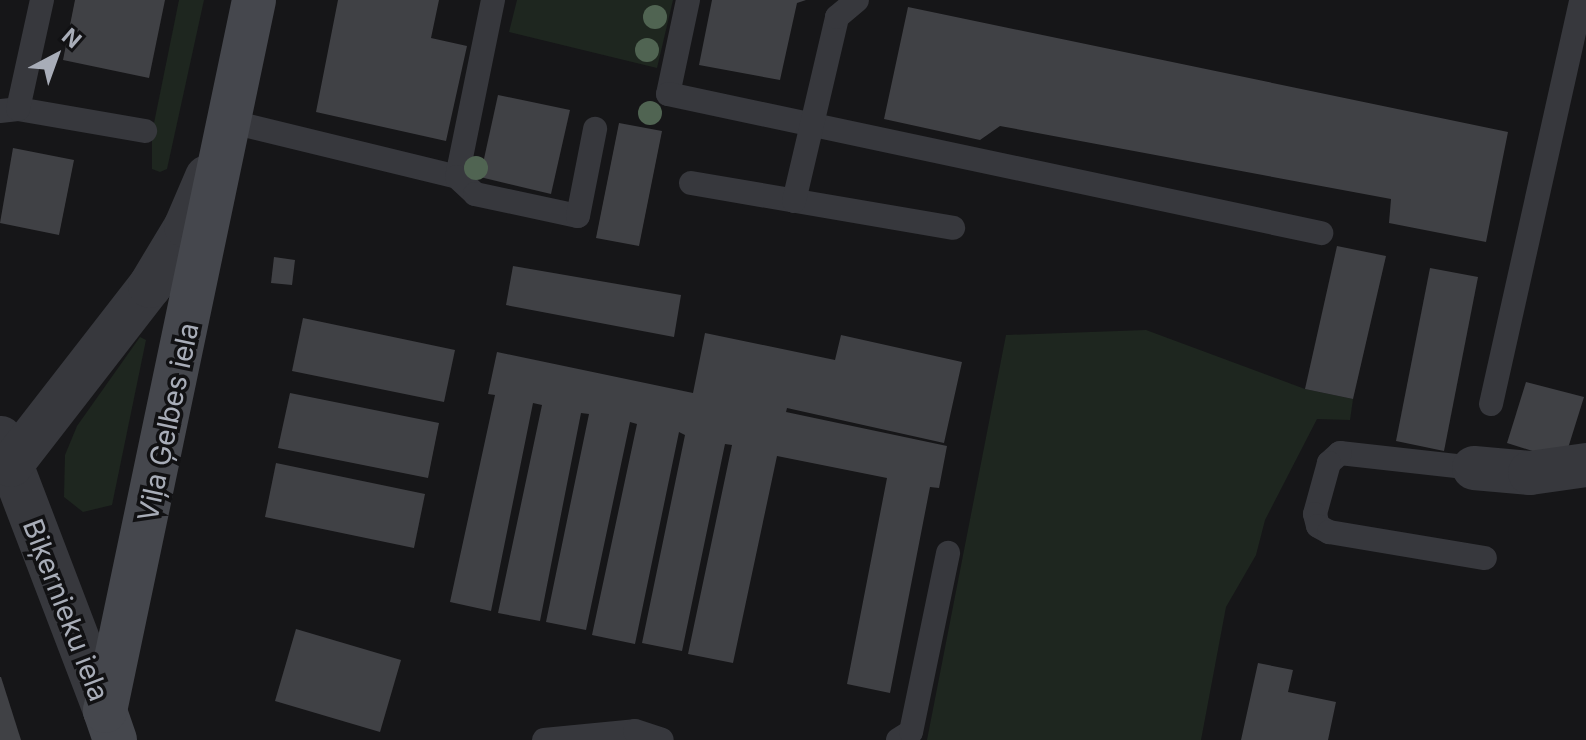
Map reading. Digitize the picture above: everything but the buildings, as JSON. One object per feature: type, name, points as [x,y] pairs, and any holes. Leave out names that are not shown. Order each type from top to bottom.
[{"type":"street","name":"Viļa Ģelbes iela","points":[[110,725],[254,0]]},
{"type":"street","name":"Viļa Ģelbes iela","points":[[6,451],[150,286],[186,226],[227,126]]},
{"type":"street","name":"Biķernieku iela","points":[[6,451],[110,725]]},
{"type":"street","points":[[1474,468],[1530,473],[1586,465]]},
{"type":"lane","points":[[42,0],[9,110],[145,131]]},
{"type":"lane","points":[[457,177],[493,0]]},
{"type":"lane","points":[[688,0],[668,94],[1321,233]]},
{"type":"lane","points":[[794,201],[837,17],[857,0]]},
{"type":"lane","points":[[1491,404],[1581,0]]},
{"type":"lane","points":[[227,126],[457,177],[475,194],[578,216],[595,129]]},
{"type":"lane","points":[[691,183],[953,228]]},
{"type":"lane","points":[[1474,468],[1340,453],[1326,470],[1315,514],[1318,526],[1329,532],[1485,558]]},
{"type":"lane","points":[[898,740],[911,732],[948,553]]},
{"type":"lane","points":[[544,740],[635,731],[662,740]]},
{"type":"shaded area","points":[[179,0],[204,0],[167,169],[160,172],[152,169],[152,133]]},
{"type":"shaded area","points":[[517,0],[673,0],[657,68],[509,32]]},
{"type":"shaded area","points":[[1146,330],[1305,389],[1353,399],[1350,420],[1317,419],[1265,520],[1256,555],[1226,607],[1201,740],[927,740],[1006,335]]},
{"type":"shaded area","points":[[140,337],[146,340],[112,505],[83,512],[64,497],[65,455],[77,426]]}]
